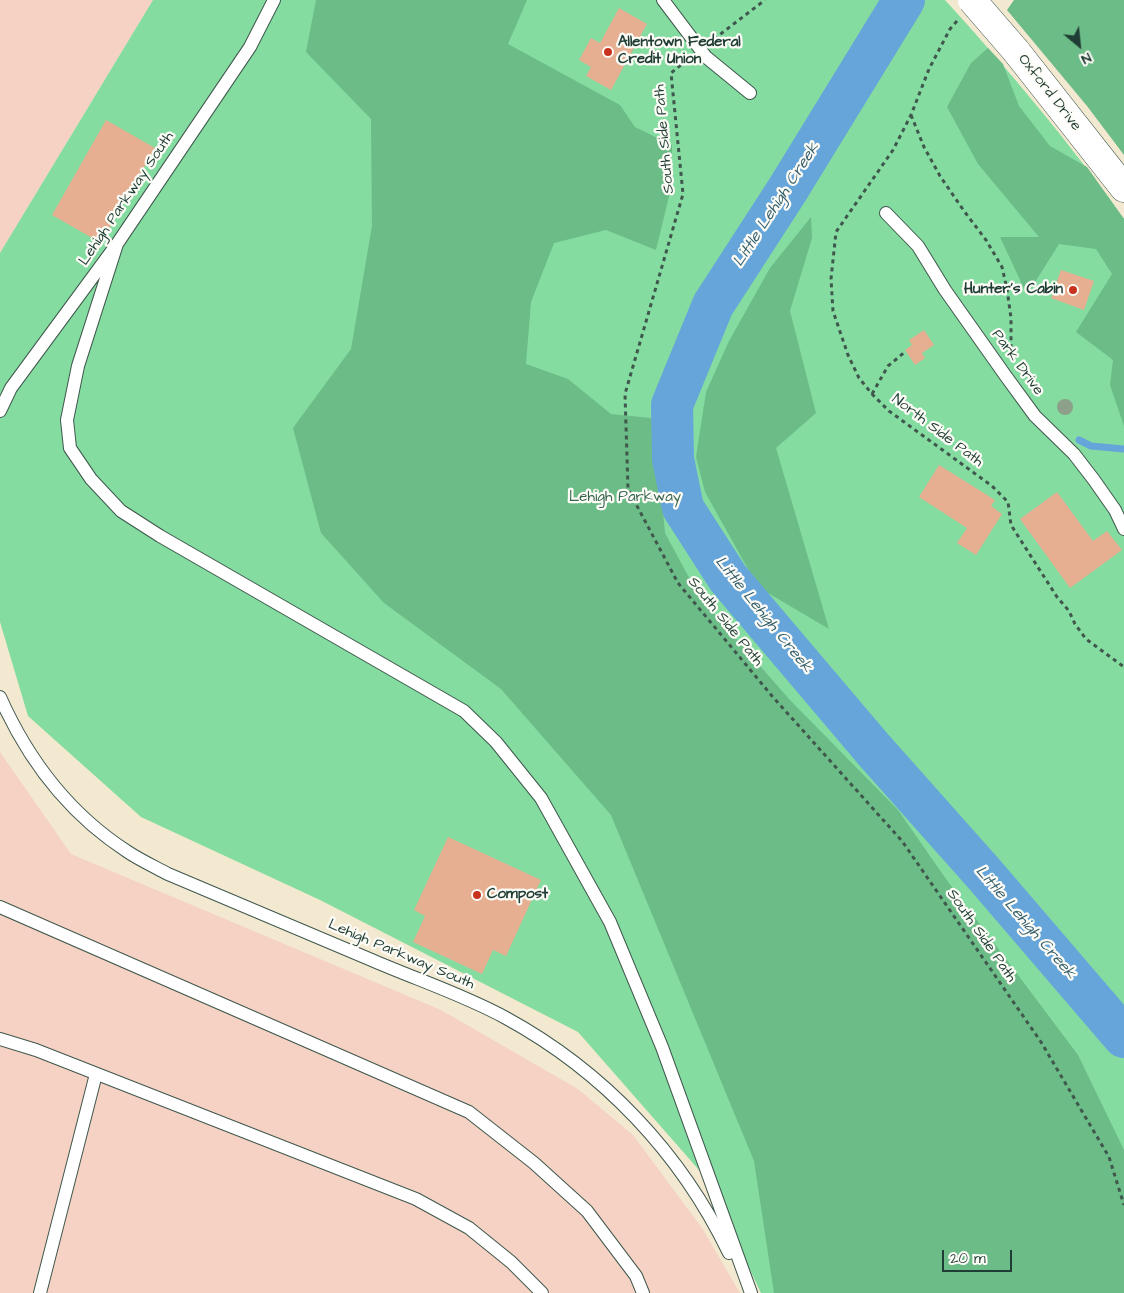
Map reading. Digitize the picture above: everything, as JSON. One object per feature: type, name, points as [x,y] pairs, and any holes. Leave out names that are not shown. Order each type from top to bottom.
[{"type":"main road","name":"Oxford Drive","points":[[967,7],[1016,51],[1124,188]]},
{"type":"lane","name":"Lehigh Parkway South","points":[[0,411],[11,388],[117,244],[250,47],[274,0]]},
{"type":"lane","points":[[663,0],[706,57],[750,93]]},
{"type":"lane","name":"Park Drive","points":[[886,213],[918,246],[945,290],[1005,375],[1036,416],[1074,454],[1115,510],[1124,529]]},
{"type":"lane","points":[[117,244],[78,366],[66,420],[70,448],[90,479],[120,511],[160,536],[464,711],[496,742],[536,791],[610,922],[662,1047],[750,1293]]},
{"type":"lane","name":"Lehigh Parkway South","points":[[0,697],[13,727],[43,773],[66,801],[100,832],[128,852],[168,874],[453,993],[506,1018],[556,1049],[596,1079],[633,1113],[666,1151],[694,1192],[727,1247],[750,1293]]},
{"type":"lane","points":[[0,907],[469,1112],[534,1163],[588,1211],[636,1276],[643,1293]]},
{"type":"lane","points":[[0,1039],[36,1050],[416,1199],[469,1228],[511,1262],[542,1293]]},
{"type":"lane","points":[[40,1293],[96,1074]]},
{"type":"path","name":"South Side Path","points":[[765,0],[671,73],[683,194],[625,394],[628,489],[678,583],[772,696],[902,841],[1041,1042],[1109,1157],[1124,1205]]},
{"type":"path","name":"North Side Path","points":[[967,7],[950,29],[929,69],[911,115],[893,150],[836,232],[831,280],[833,311],[848,355],[860,378],[872,394],[889,411],[992,486],[1008,502],[1011,525],[1069,611],[1075,624],[1086,639],[1124,668]]},
{"type":"path","points":[[911,115],[924,147],[940,176],[986,240],[1002,266],[1007,289],[1012,349],[1005,375]]},
{"type":"path","points":[[872,394],[888,366],[906,351]]},
{"type":"shaded area","points":[[0,0],[153,0],[0,253]]},
{"type":"shaded area","points":[[0,752],[71,854],[441,1010],[578,1089],[633,1135],[702,1228],[740,1293],[0,1293]]},
{"type":"green space","name":"Lehigh Parkway","points":[[153,0],[945,0],[1038,107],[1082,162],[1124,219],[1124,1293],[761,1293],[706,1178],[578,1032],[320,900],[141,817],[28,716],[0,622],[0,253]]},
{"type":"green space","points":[[316,0],[527,0],[508,44],[620,105],[635,127],[672,145],[672,184],[656,250],[606,230],[554,243],[531,302],[526,364],[568,379],[611,414],[651,418],[657,450],[665,533],[699,596],[789,699],[898,810],[946,879],[1078,1055],[1124,1150],[1124,1293],[774,1293],[754,1161],[611,815],[501,689],[384,603],[321,533],[293,428],[351,349],[372,226],[371,119],[306,52]]},
{"type":"green space","points":[[1014,0],[1124,0],[1124,155],[1087,106],[1007,10]]},
{"type":"green space","points":[[988,48],[1003,64],[1019,106],[1050,146],[1087,167],[1124,219],[1124,426],[1110,385],[1113,360],[1076,332],[1112,274],[1096,249],[1059,244],[1027,295],[1000,237],[1039,237],[978,164],[947,107],[971,63]]},
{"type":"green space","points":[[811,217],[812,238],[790,311],[816,413],[776,448],[829,629],[758,587],[705,492],[696,457],[706,392],[729,341],[770,268]]},
{"type":"building","name":"Allentown Federal Credit Union","points":[[619,8],[647,24],[611,90],[586,76],[591,67],[579,60],[591,38],[600,43]]},
{"type":"building","points":[[106,120],[155,148],[101,243],[52,215]]},
{"type":"building","name":"Hunter's Cabin","points":[[1061,270],[1094,281],[1084,310],[1051,298]]},
{"type":"building","points":[[924,330],[934,345],[922,353],[925,358],[915,365],[905,350],[912,345],[909,340]]},
{"type":"building","points":[[939,465],[995,500],[991,506],[1002,514],[976,555],[957,543],[967,528],[919,497]]},
{"type":"building","points":[[1057,492],[1093,541],[1107,531],[1122,550],[1070,588],[1020,519]]},
{"type":"building","name":"Compost","points":[[448,837],[541,880],[506,956],[493,950],[482,974],[413,942],[425,916],[414,910]]},
{"type":"waterway","name":"Little Lehigh Creek","points":[[904,0],[788,189],[713,305],[672,405],[673,459],[683,508],[728,578],[873,749],[985,875],[1124,1037]]},
{"type":"waterway","points":[[1079,440],[1091,446],[1124,449]]},
{"type":"place","name":"Allentown Federal Credit Union","points":[[608,52]]},
{"type":"place","name":"Hunter's Cabin","points":[[1073,290]]},
{"type":"place","name":"Compost","points":[[477,895]]}]
